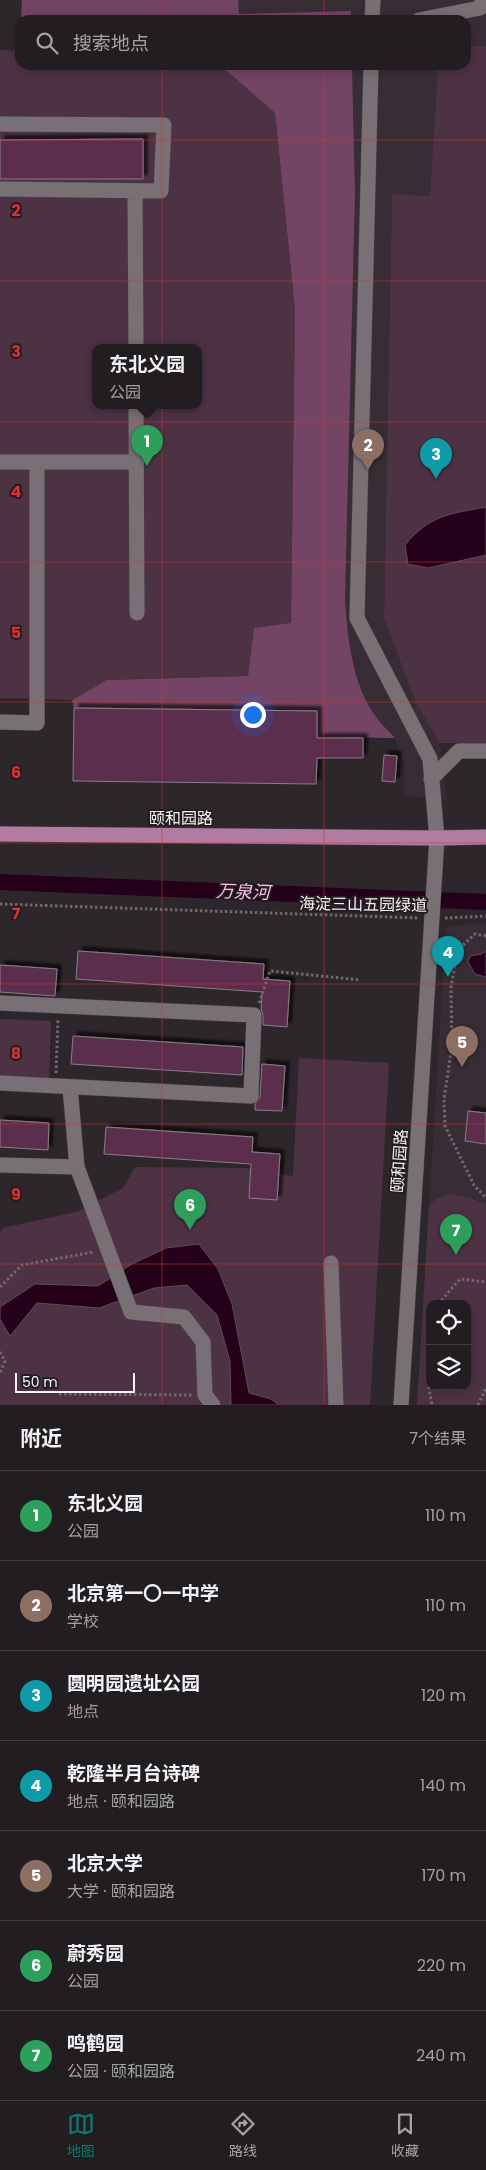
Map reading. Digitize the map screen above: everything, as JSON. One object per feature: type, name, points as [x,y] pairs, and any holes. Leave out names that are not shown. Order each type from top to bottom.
[{"type":"main road","name":"颐和园路","points":[[0,834],[486,837]]},
{"type":"street","points":[[372,0],[372,15]]},
{"type":"street","points":[[443,15],[483,7]]},
{"type":"street","points":[[371,70],[357,618],[430,759],[438,838]]},
{"type":"street","points":[[0,124],[164,125],[161,191],[0,189]]},
{"type":"street","points":[[135,190],[136,344]]},
{"type":"street","points":[[136,409],[137,613]]},
{"type":"street","points":[[0,462],[137,462]]},
{"type":"street","points":[[0,722],[37,723],[37,462]]},
{"type":"street","points":[[432,779],[459,751],[486,751]]},
{"type":"street","name":"颐和园路","points":[[401,1405],[438,838]]},
{"type":"street","points":[[0,1003],[254,1015],[251,1096],[0,1083]]},
{"type":"street","points":[[63,1086],[77,1167],[131,1312],[184,1317],[203,1342],[209,1400]]},
{"type":"street","points":[[0,1165],[77,1167]]},
{"type":"street","points":[[331,1263],[336,1405]]},
{"type":"path","name":"海淀三山五园绿道","points":[[0,904],[433,919],[486,916]]},
{"type":"path","points":[[486,936],[475,934],[462,946],[455,965],[451,987],[452,1046],[444,1099],[446,1126],[474,1185],[486,1198]]},
{"type":"path","points":[[254,1015],[270,971],[360,980]]},
{"type":"path","points":[[58,1006],[63,1086]]},
{"type":"path","points":[[0,1287],[22,1265],[108,1249]]},
{"type":"path","points":[[442,1300],[460,1279],[486,1282]]},
{"type":"path","points":[[429,1345],[427,1378],[432,1405]]},
{"type":"path","points":[[0,1352],[5,1361],[0,1373]]},
{"type":"path","points":[[478,1405],[486,1388]]},
{"type":"path","points":[[59,1394],[209,1400]]},
{"type":"shaded area","points":[[22,0],[238,0],[239,14],[351,11],[351,15],[21,15]]},
{"type":"shaded area","points":[[238,0],[486,0],[486,46],[471,46],[471,15],[351,15],[351,11],[238,14]]},
{"type":"shaded area","points":[[471,46],[486,46],[486,743],[440,743],[417,705],[384,619],[392,194],[430,196],[438,70],[471,70]]},
{"type":"shaded area","points":[[0,50],[15,51],[15,70],[226,70],[275,113],[295,309],[291,624],[254,628],[248,676],[107,680],[72,700],[0,698]]},
{"type":"shaded area","points":[[226,70],[352,70],[355,194],[345,601],[352,660],[361,688],[374,714],[395,738],[317,737],[317,711],[74,708],[72,700],[107,680],[248,676],[254,628],[291,623],[295,309],[275,113]]},
{"type":"shaded area","points":[[352,70],[438,70],[430,196],[392,194],[384,619],[417,705],[440,743],[446,799],[404,796],[405,763],[395,738],[374,714],[362,690],[352,662],[348,640],[345,601],[355,194]]},
{"type":"shaded area","points":[[486,507],[486,555],[428,568],[408,564],[405,545],[423,527],[441,517]]},
{"type":"shaded area","points":[[486,923],[486,1405],[417,1405],[446,927]]},
{"type":"shaded area","points":[[486,951],[486,977],[475,974],[468,962],[470,956]]},
{"type":"shaded area","points":[[0,1019],[51,1021],[49,1080],[0,1077]]},
{"type":"shaded area","points":[[299,1058],[389,1063],[370,1405],[0,1405],[0,1233],[3,1228],[76,1212],[123,1188],[135,1167],[244,1168],[293,1176]]},
{"type":"shaded area","points":[[449,1194],[486,1204],[486,1405],[417,1405],[429,1206],[437,1198]]},
{"type":"shaded area","points":[[199,1244],[218,1269],[232,1304],[249,1393],[271,1399],[279,1405],[231,1405],[230,1361],[217,1315],[187,1285],[154,1288],[99,1308],[37,1303],[10,1336],[0,1319],[0,1307],[35,1284],[98,1286],[132,1264],[166,1248]]},
{"type":"building","points":[[143,139],[143,179],[0,179],[0,140]]},
{"type":"building","points":[[74,708],[317,711],[317,738],[363,738],[363,758],[317,758],[316,784],[73,781]]},
{"type":"building","points":[[384,755],[397,756],[395,782],[382,781]]},
{"type":"building","points":[[78,951],[264,964],[263,979],[290,981],[287,1027],[263,1025],[261,1009],[262,992],[76,979]]},
{"type":"building","points":[[0,965],[57,969],[55,996],[0,992]]},
{"type":"building","points":[[73,1036],[243,1047],[242,1075],[71,1064]]},
{"type":"building","points":[[262,1064],[285,1066],[282,1111],[255,1110],[255,1104],[260,1097]]},
{"type":"building","points":[[468,1111],[486,1113],[486,1144],[465,1141]]},
{"type":"building","points":[[0,1120],[49,1123],[48,1150],[0,1147]]},
{"type":"building","points":[[106,1127],[253,1137],[252,1152],[280,1154],[277,1200],[249,1198],[251,1164],[104,1154]]},
{"type":"waterway","name":"万泉河","points":[[0,882],[486,902]]},
{"type":"place","name":"东北义园","points":[[147,466]]},
{"type":"place","name":"北京第一〇一中学","points":[[368,470]]},
{"type":"place","name":"圆明园遗址公园","points":[[436,479]]},
{"type":"place","name":"乾隆半月台诗碑","points":[[448,977]]},
{"type":"place","name":"北京大学","points":[[462,1067]]},
{"type":"place","name":"蔚秀园","points":[[190,1230]]},
{"type":"place","name":"鸣鹤园","points":[[456,1255]]}]
